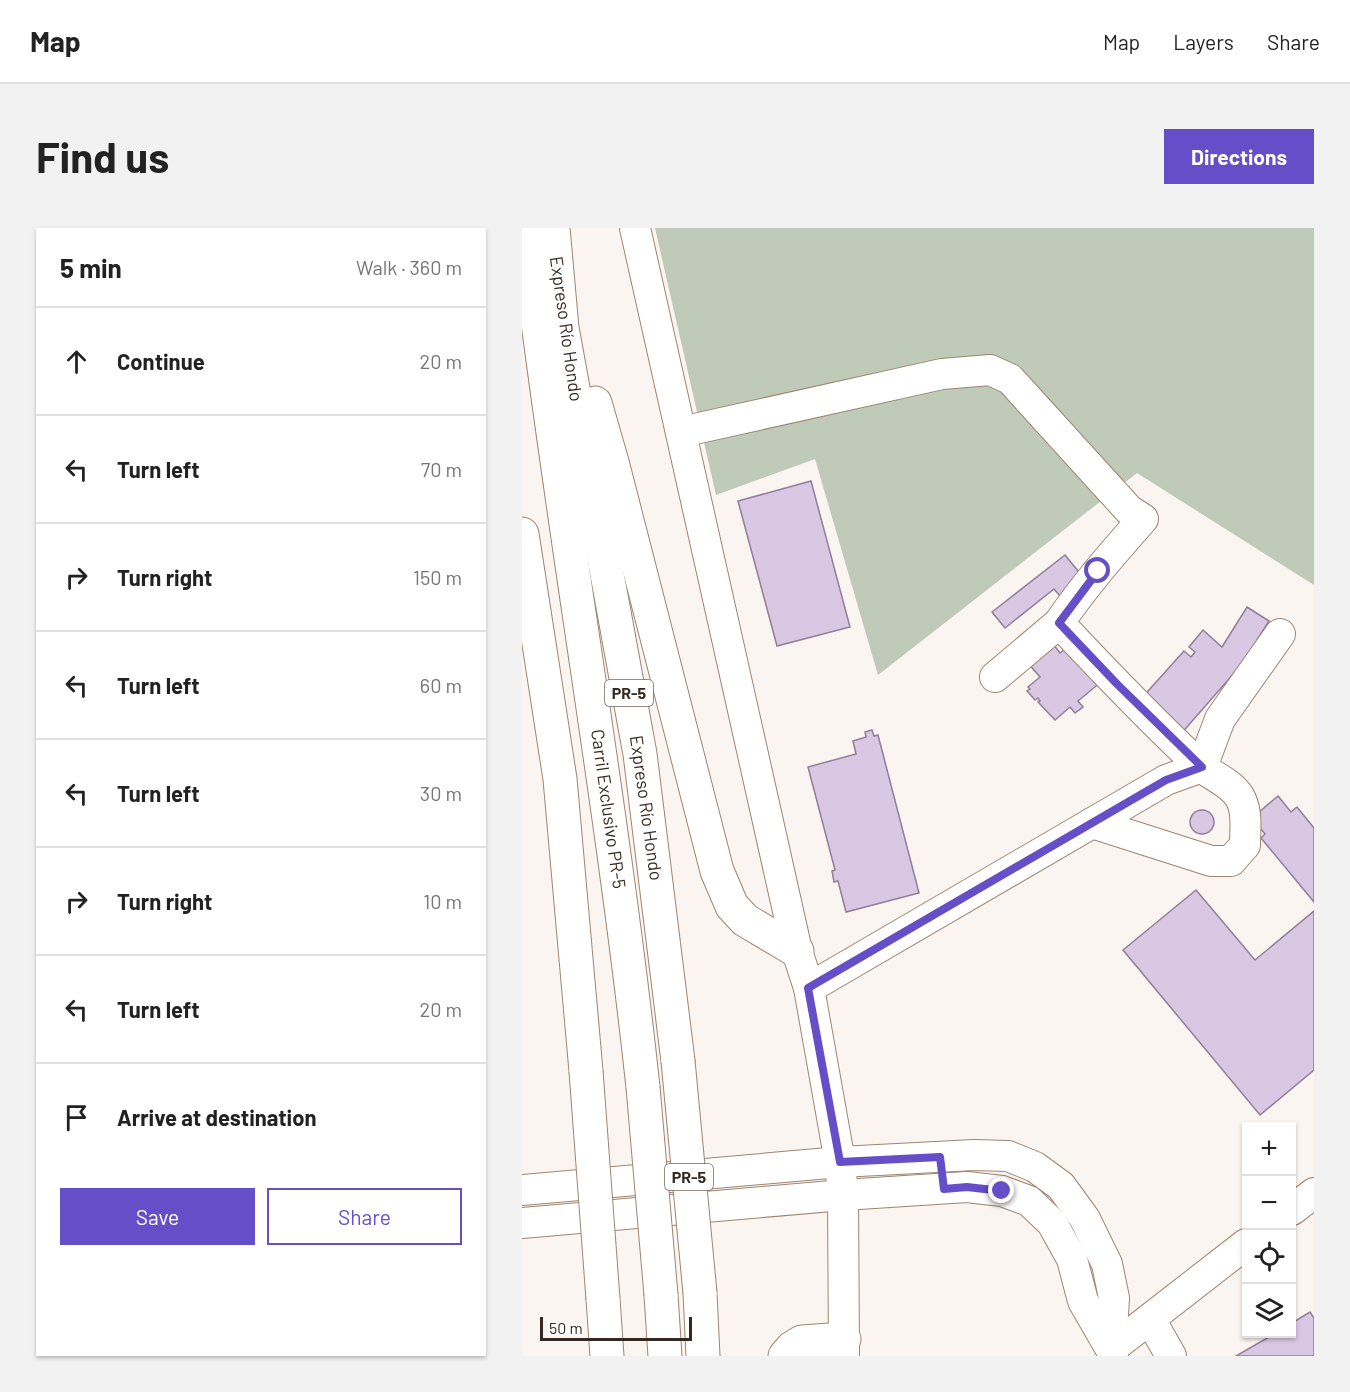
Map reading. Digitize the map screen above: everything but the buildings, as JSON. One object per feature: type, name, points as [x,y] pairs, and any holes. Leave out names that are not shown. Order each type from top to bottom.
[{"type":"highway","name":"Carril Exclusivo PR-5","points":[[526,228],[539,335],[631,979],[665,1356]]},
{"type":"highway","name":"Expreso Río Hondo","points":[[553,228],[562,328],[640,754],[678,1061],[700,1293],[703,1356]]},
{"type":"highway","points":[[562,328],[595,404],[609,453],[717,871],[732,906],[745,920],[797,951]]},
{"type":"highway","points":[[522,534],[560,779],[586,1071],[607,1356]]},
{"type":"highway","points":[[785,1356],[802,1342],[844,1348]]},
{"type":"street","points":[[635,228],[797,951],[808,988],[840,1162],[843,1195],[844,1348]]},
{"type":"street","points":[[681,432],[942,374],[990,370],[1010,379],[1129,510],[1143,519],[1098,571],[1059,623],[995,677]]},
{"type":"street","points":[[1059,623],[1117,684],[1202,767],[1226,783],[1239,796],[1246,812],[1245,845],[1231,861],[1211,861],[1092,823]]},
{"type":"street","points":[[808,988],[1166,780],[1202,767],[1220,719],[1280,634]]},
{"type":"street","points":[[522,1190],[840,1162],[974,1155],[1008,1156],[1035,1167],[1061,1186],[1085,1219],[1107,1264],[1114,1298],[1112,1352]]},
{"type":"street","points":[[1002,1191],[1008,1156]]},
{"type":"street","points":[[940,1157],[944,1189]]},
{"type":"street","points":[[522,1223],[843,1195],[967,1187],[1002,1191],[1029,1202],[1053,1223],[1072,1258],[1083,1301],[1112,1352]]},
{"type":"street","points":[[1296,1207],[1314,1193]]},
{"type":"street","points":[[1112,1352],[1150,1319],[1242,1247]]},
{"type":"street","points":[[1150,1319],[1171,1356]]},
{"type":"green space","points":[[655,228],[1314,228],[1314,585],[1137,473],[878,675],[815,459],[716,495]]},
{"type":"route","points":[[1002,1191],[967,1187],[944,1189],[940,1157],[840,1162],[808,988],[1166,780],[1202,767],[1117,684],[1059,623],[1098,571]]}]
